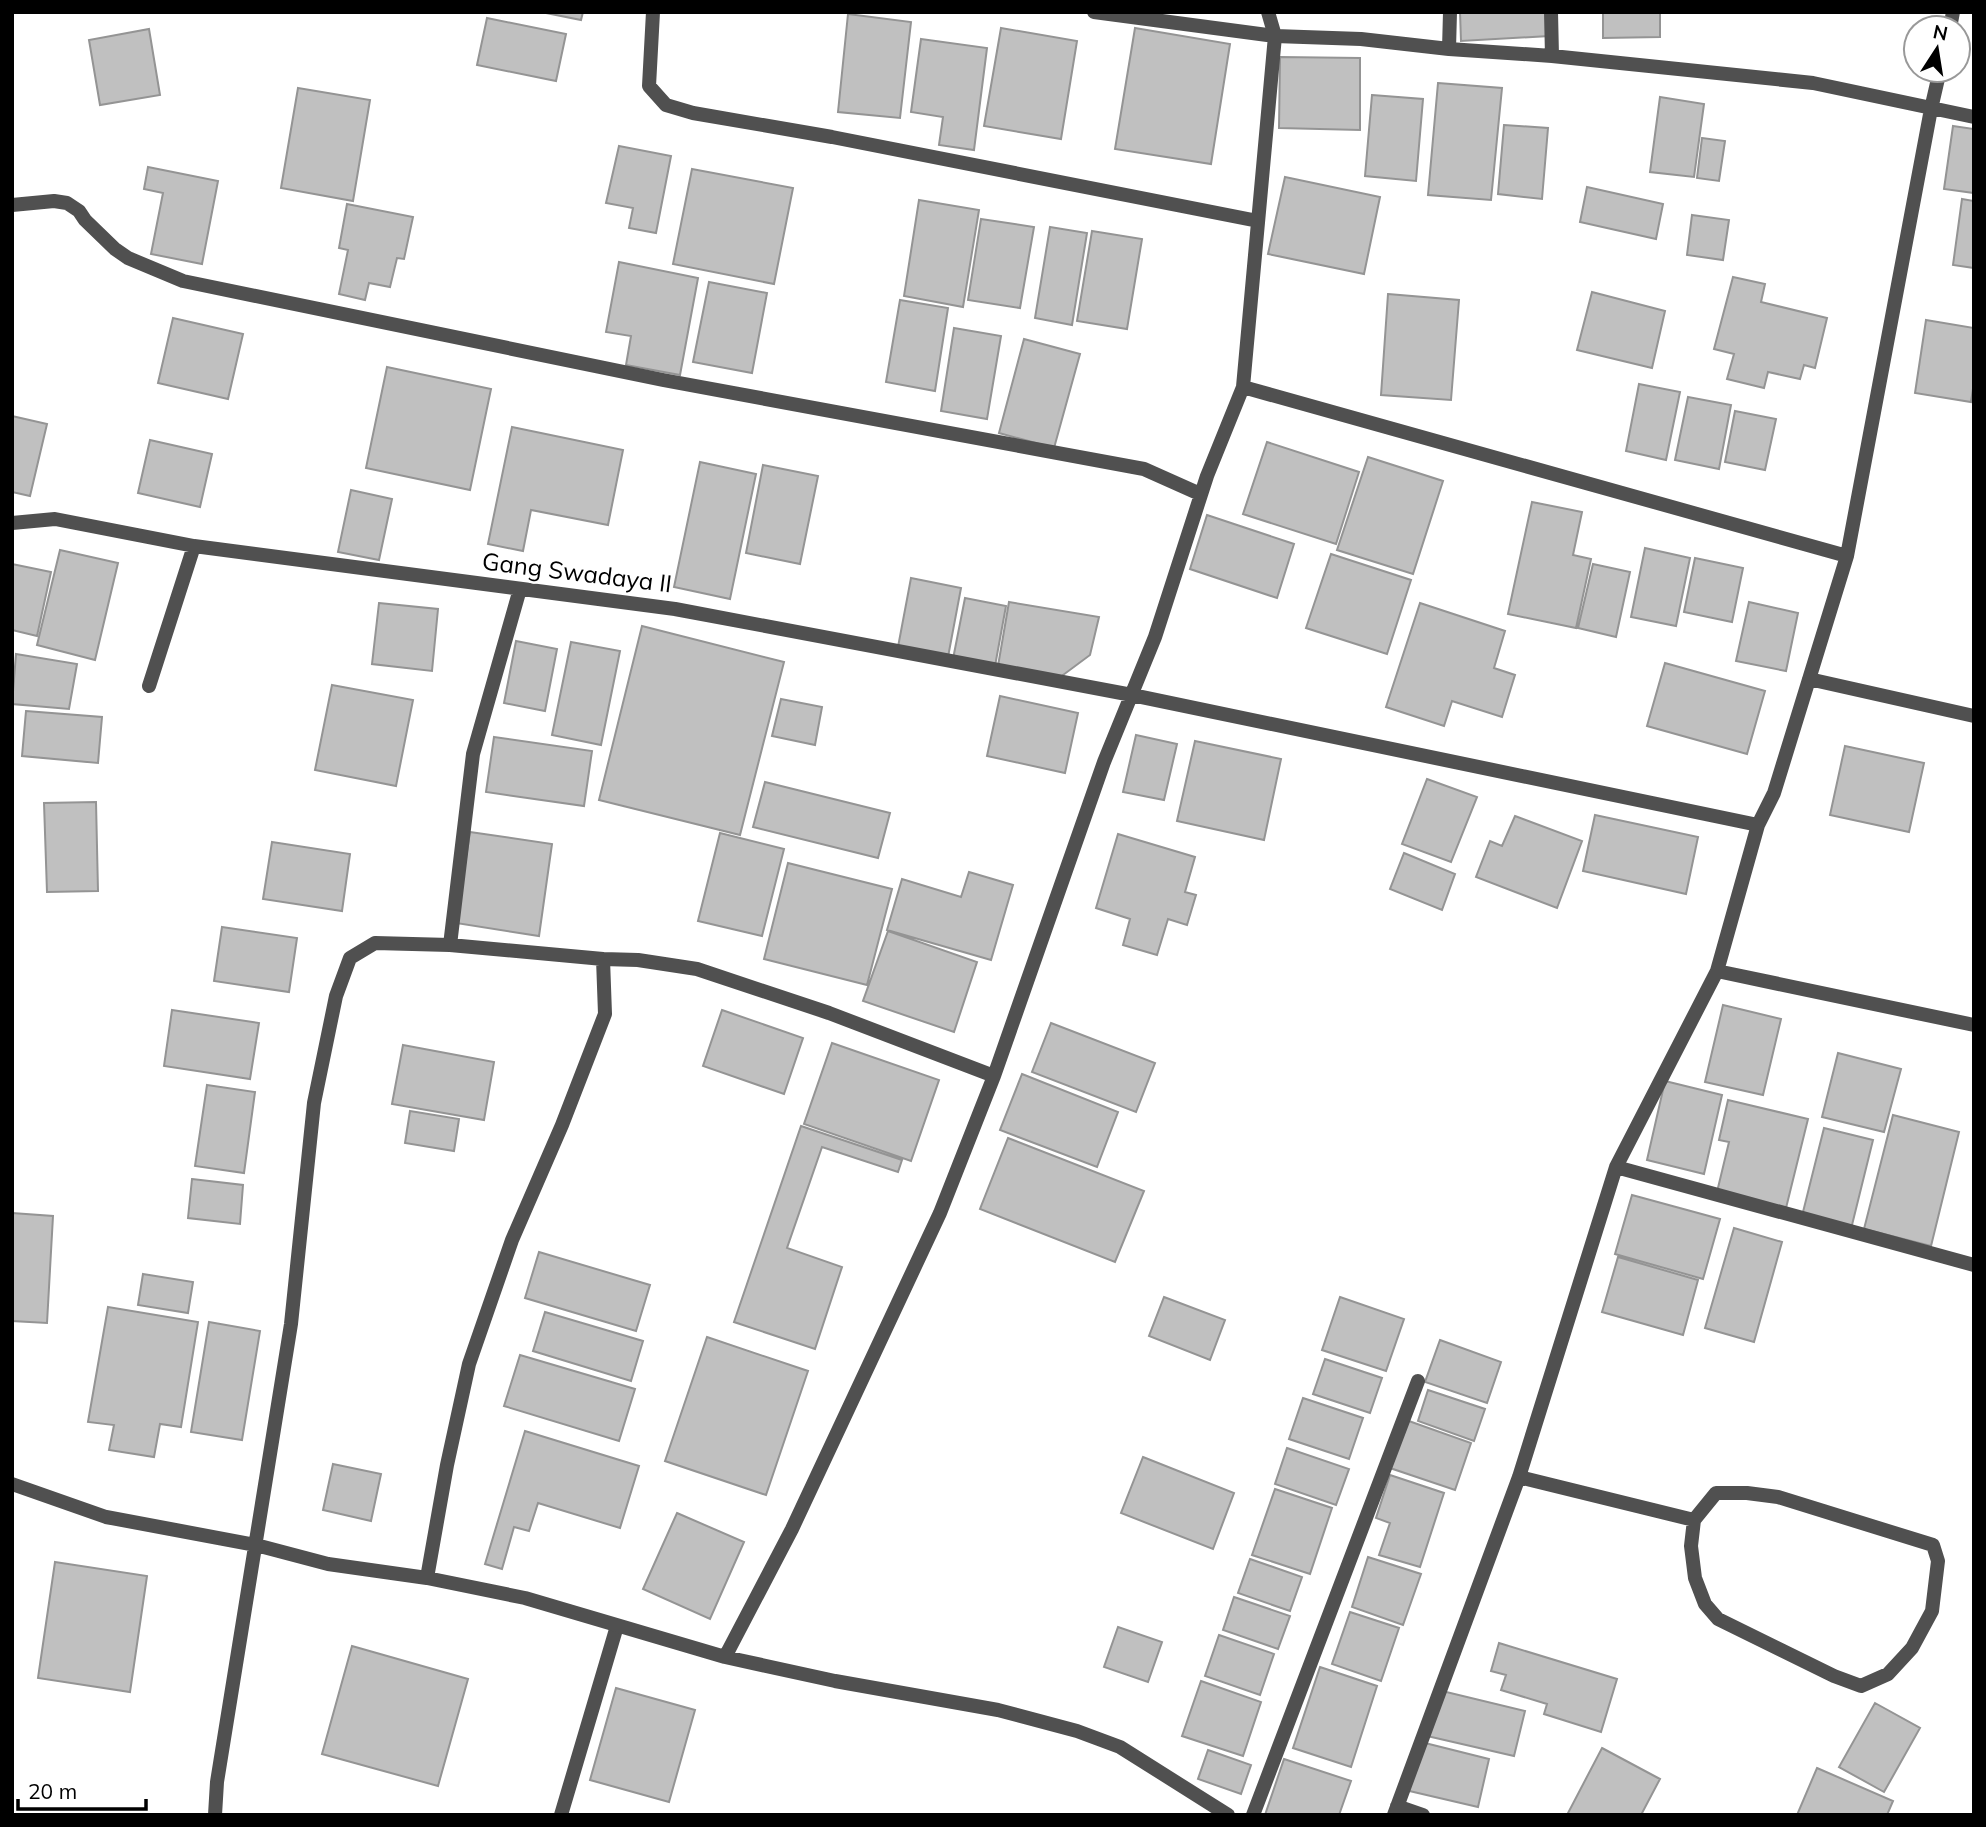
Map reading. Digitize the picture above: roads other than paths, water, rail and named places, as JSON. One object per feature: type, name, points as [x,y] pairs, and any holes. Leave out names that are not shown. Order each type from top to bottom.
[{"type":"street","points":[[653,12],[649,86],[666,105],[693,113],[832,136],[1258,221]]},
{"type":"street","points":[[1094,12],[1275,36],[1361,39],[1813,83],[1974,117]]},
{"type":"street","points":[[725,1657],[792,1529],[940,1213],[994,1076],[1104,762],[1155,637],[1200,494],[1244,387],[1275,36],[1268,12]]},
{"type":"street","points":[[1449,49],[1450,12]]},
{"type":"street","points":[[1551,12],[1552,56]]},
{"type":"street","points":[[1423,1815],[1395,1810],[1519,1477],[1616,1167],[1717,971],[1758,825],[1774,793],[1847,556],[1937,84]]},
{"type":"street","points":[[12,205],[54,201],[67,203],[128,258],[183,281],[663,380],[1144,469],[1200,494]]},
{"type":"street","points":[[1244,387],[1847,556]]},
{"type":"street","name":"Gang Swadaya II","points":[[12,523],[55,519],[194,546],[675,609],[1132,695],[1758,825]]},
{"type":"street","points":[[149,685],[194,546]]},
{"type":"street","points":[[450,945],[472,754],[520,589]]},
{"type":"street","points":[[1809,679],[1974,716]]},
{"type":"street","points":[[215,1815],[217,1782],[291,1324],[314,1103],[336,996],[350,958],[375,943],[450,945],[638,960],[697,969],[829,1013],[994,1076]]},
{"type":"street","points":[[427,1578],[447,1465],[469,1364],[512,1240],[562,1125],[605,1014],[603,959]]},
{"type":"street","points":[[1717,971],[1974,1025]]},
{"type":"street","points":[[1616,1167],[1974,1265]]},
{"type":"street","points":[[1253,1815],[1418,1381]]},
{"type":"street","points":[[1519,1477],[1694,1520]]},
{"type":"street","points":[[12,1484],[106,1517],[256,1545],[328,1564],[427,1578],[525,1598],[725,1657],[835,1681],[998,1710],[1077,1731],[1120,1747],[1228,1815]]},
{"type":"street","points":[[1716,1493],[1747,1493],[1778,1497],[1933,1545],[1938,1561],[1932,1611],[1912,1648],[1888,1674],[1861,1686],[1718,1619],[1705,1604],[1695,1578],[1691,1546],[1694,1520],[1716,1493]]},
{"type":"street","points":[[561,1815],[617,1626]]}]
